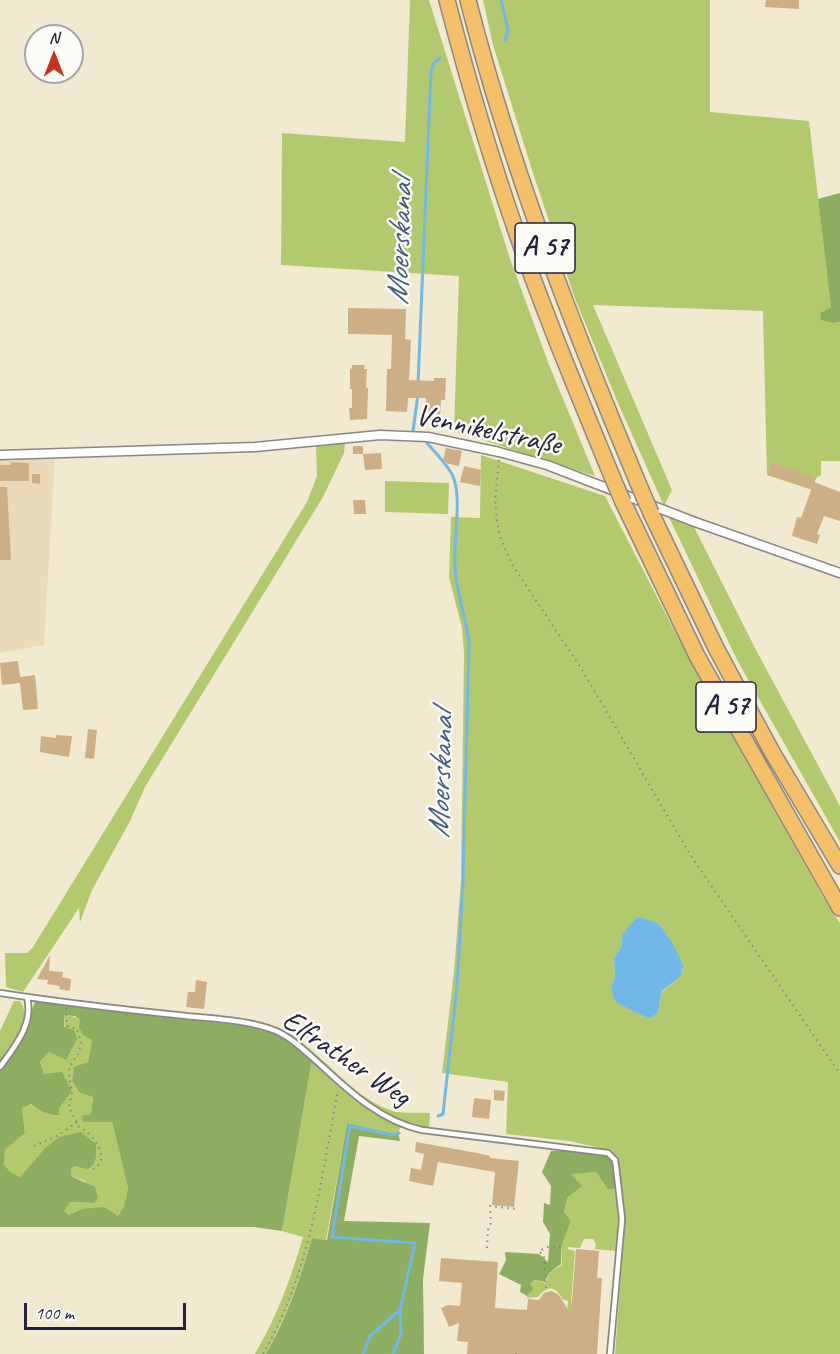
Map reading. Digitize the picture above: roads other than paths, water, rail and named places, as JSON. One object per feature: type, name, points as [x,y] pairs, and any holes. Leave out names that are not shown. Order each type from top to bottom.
[{"type":"highway","name":"A 57","points":[[447,0],[470,86],[514,228],[613,479],[698,656],[840,908]]},
{"type":"highway","name":"A 57","points":[[468,0],[489,81],[535,219],[586,358],[641,490],[728,669],[772,752],[840,866]]},
{"type":"street","name":"Vennikelstraße","points":[[0,455],[255,447],[380,435],[428,437],[547,465],[695,522],[840,573]]},
{"type":"lane","name":"Elfrather Weg","points":[[0,993],[239,1022],[267,1028],[295,1042],[340,1083],[383,1115],[413,1128],[521,1143],[603,1151],[612,1156],[618,1176],[622,1219],[610,1354]]},
{"type":"lane","points":[[0,1067],[23,1032],[29,1013],[27,997]]},
{"type":"water","points":[[640,917],[659,924],[673,944],[684,967],[681,970],[681,976],[662,991],[658,1013],[650,1019],[620,1005],[614,999],[611,987],[615,977],[614,959],[622,945],[622,935],[636,918]]},
{"type":"waterway","name":"Moerskanal","points":[[501,0],[508,30],[505,40]]},
{"type":"waterway","name":"Moerskanal","points":[[418,384],[431,71],[434,63],[440,58]]},
{"type":"waterway","name":"Moerskanal","points":[[413,431],[418,394]]},
{"type":"waterway","name":"Moerskanal","points":[[426,442],[446,465],[455,483],[457,494],[456,576],[469,643],[463,881],[457,986],[443,1114],[438,1116]]},
{"type":"waterway","name":"Moerskanal","points":[[363,1354],[370,1336],[400,1310],[415,1243],[332,1237],[350,1126],[392,1135],[399,1133]]},
{"type":"waterway","points":[[393,1354],[401,1334],[400,1310]]}]
